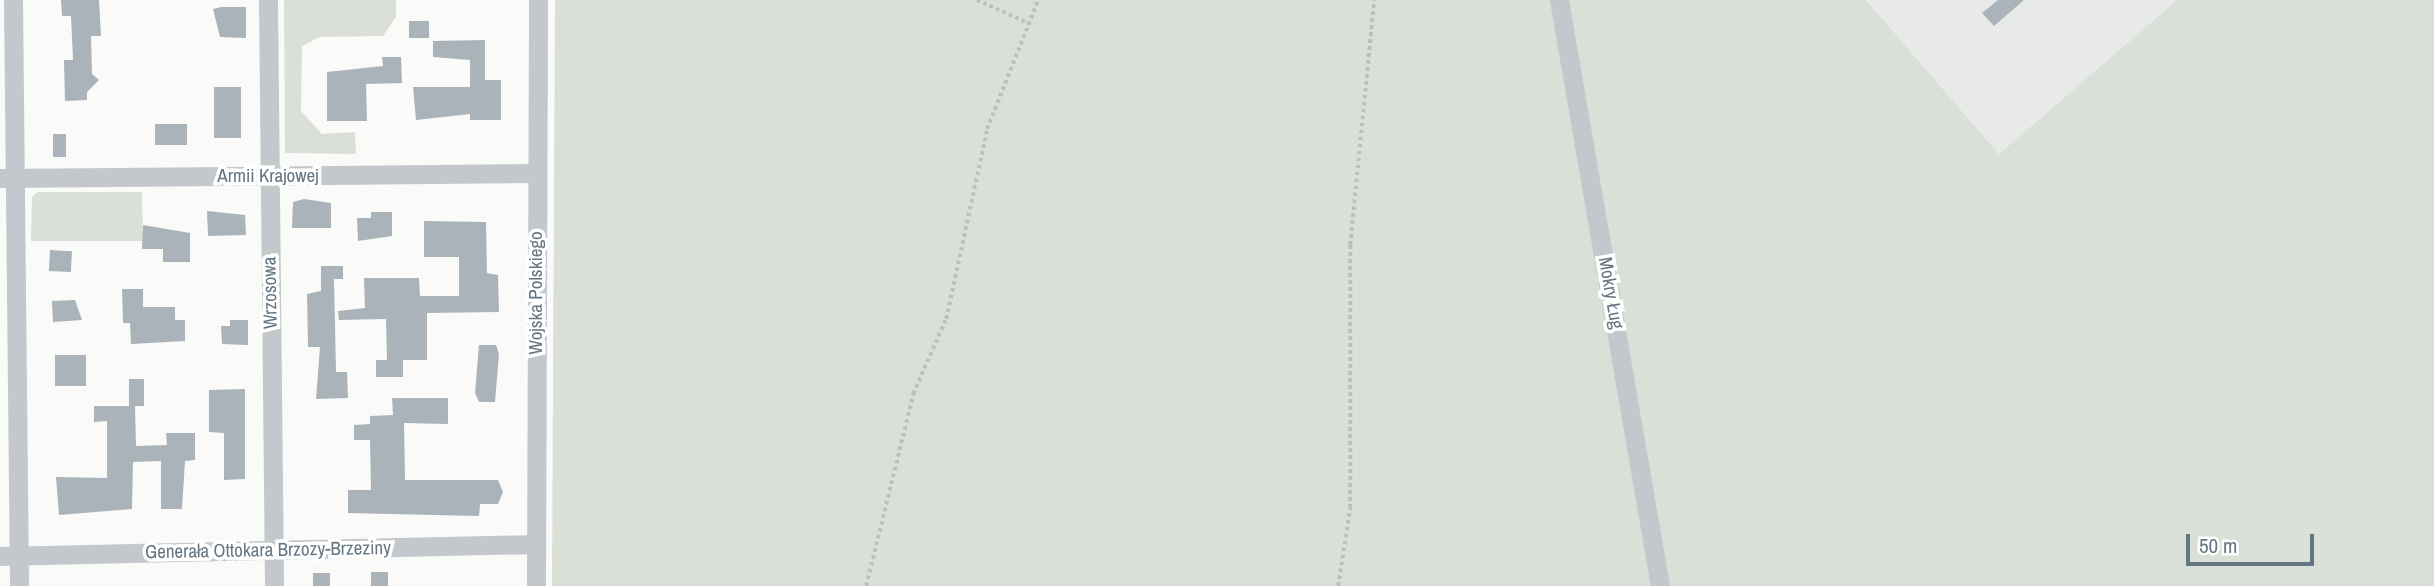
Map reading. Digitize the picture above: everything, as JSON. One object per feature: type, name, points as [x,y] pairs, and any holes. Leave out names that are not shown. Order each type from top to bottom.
[{"type":"street","points":[[12,0],[7,177],[9,556],[19,586]]},
{"type":"street","name":"Wrzosowa","points":[[268,0],[274,586]]},
{"type":"street","name":"Wojska Polskiego","points":[[536,586],[538,0]]},
{"type":"street","name":"Mokry Ług","points":[[1559,0],[1660,586]]},
{"type":"street","name":"Armii Krajowej","points":[[7,177],[536,173]]},
{"type":"street","name":"Generała Ottokara Brzozy-Brzeziny","points":[[9,556],[536,544]]},
{"type":"path","points":[[977,0],[1030,24]]},
{"type":"path","points":[[866,586],[913,394],[946,319],[987,129],[1038,0]]},
{"type":"path","points":[[1338,586],[1350,508],[1350,245],[1374,0]]},
{"type":"shaded area","points":[[284,0],[396,0],[396,17],[383,36],[320,37],[302,46],[301,111],[322,134],[355,132],[356,154],[285,153]]},
{"type":"shaded area","points":[[555,0],[1866,0],[1999,154],[2177,0],[2434,0],[2434,586],[552,586]]},
{"type":"shaded area","points":[[1866,0],[2177,0],[1999,154]]},
{"type":"shaded area","points":[[37,192],[142,192],[143,241],[31,241],[32,197]]},
{"type":"building","points":[[61,0],[99,0],[101,36],[91,36],[92,74],[99,80],[87,92],[87,100],[65,101],[64,60],[73,60],[71,16],[62,16]]},
{"type":"building","points":[[1998,0],[2024,0],[1994,26],[1982,13]]},
{"type":"building","points":[[246,7],[246,38],[220,37],[213,9]]},
{"type":"building","points":[[409,21],[429,21],[429,38],[409,38]]},
{"type":"building","points":[[485,40],[485,80],[501,80],[501,120],[470,120],[470,114],[416,120],[413,87],[470,87],[470,60],[433,57],[433,41]]},
{"type":"building","points":[[382,57],[401,57],[402,83],[366,84],[367,121],[327,121],[327,72],[383,66]]},
{"type":"building","points":[[214,87],[241,87],[241,138],[214,138]]},
{"type":"building","points":[[155,124],[187,124],[187,145],[155,145]]},
{"type":"building","points":[[53,134],[66,134],[66,157],[53,157]]},
{"type":"building","points":[[304,199],[331,203],[331,228],[292,228],[293,202]]},
{"type":"building","points":[[207,211],[245,215],[246,235],[208,236]]},
{"type":"building","points":[[371,212],[392,212],[392,236],[358,241],[357,218],[371,218]]},
{"type":"building","points":[[424,221],[486,222],[487,273],[498,275],[499,312],[427,313],[427,360],[403,360],[403,377],[376,377],[376,360],[387,360],[386,319],[339,320],[338,311],[365,308],[364,278],[419,278],[420,296],[459,296],[459,257],[424,257]]},
{"type":"building","points":[[143,225],[190,233],[190,262],[163,262],[163,249],[142,249]]},
{"type":"building","points":[[50,250],[72,251],[71,272],[49,271]]},
{"type":"building","points":[[321,266],[343,266],[343,279],[334,279],[336,372],[347,372],[348,398],[316,399],[320,347],[308,347],[307,294],[321,291]]},
{"type":"building","points":[[122,289],[143,289],[143,307],[175,307],[175,320],[185,320],[185,341],[131,344],[130,323],[123,323]]},
{"type":"building","points":[[75,300],[82,320],[53,322],[52,301]]},
{"type":"building","points":[[230,320],[248,320],[248,345],[222,344],[221,326],[230,326]]},
{"type":"building","points":[[479,345],[496,345],[499,354],[495,402],[479,402],[475,393]]},
{"type":"building","points":[[55,355],[86,355],[86,386],[55,386]]},
{"type":"building","points":[[129,379],[144,379],[144,406],[129,406]]},
{"type":"building","points":[[245,389],[245,479],[224,480],[224,433],[209,432],[209,390]]},
{"type":"building","points":[[392,398],[448,398],[448,424],[404,423],[405,480],[498,480],[503,492],[498,504],[480,504],[479,516],[348,513],[348,490],[371,490],[370,440],[354,440],[354,425],[370,424],[370,416],[393,415]]},
{"type":"building","points":[[94,406],[135,406],[136,446],[167,445],[166,433],[195,433],[195,460],[185,461],[182,509],[161,509],[161,461],[133,462],[132,509],[59,515],[56,477],[107,478],[107,421],[94,422]]},
{"type":"building","points":[[371,572],[388,572],[388,586],[371,586]]},
{"type":"building","points":[[313,573],[330,573],[330,586],[313,586]]}]
